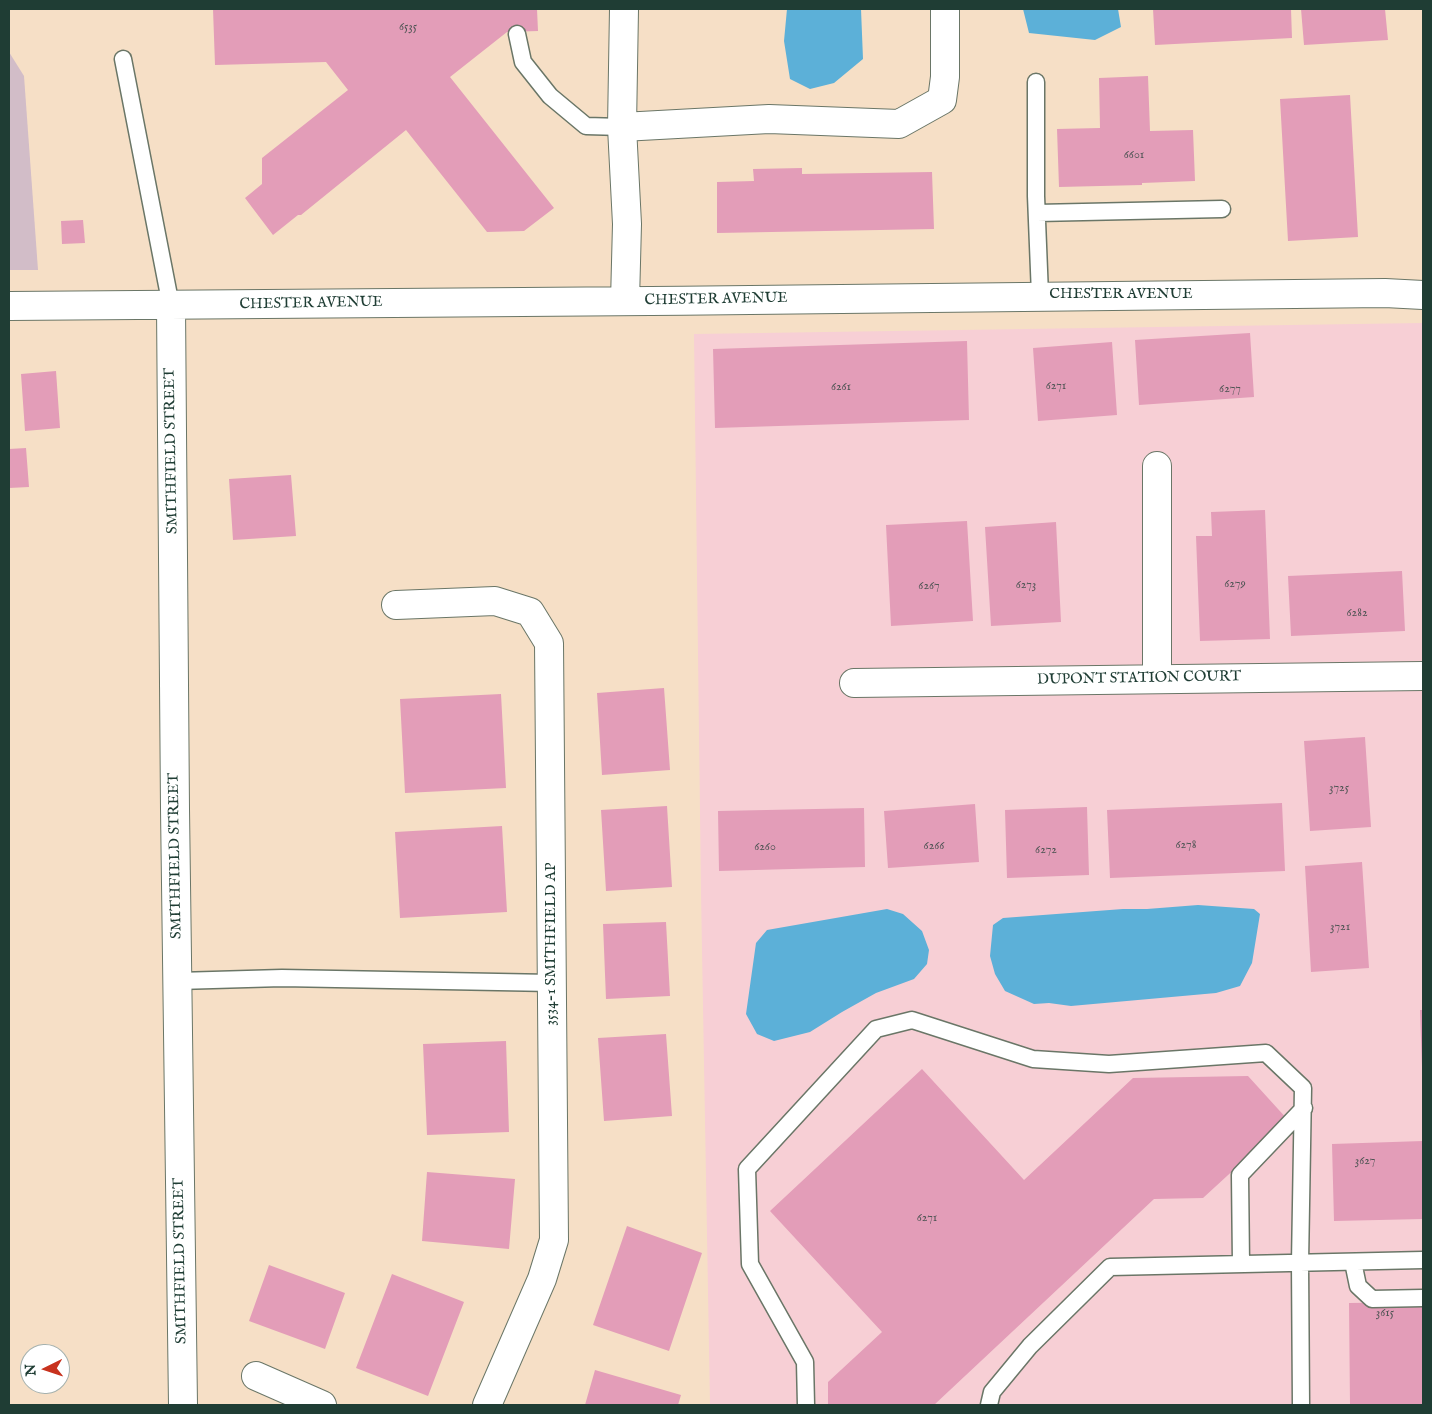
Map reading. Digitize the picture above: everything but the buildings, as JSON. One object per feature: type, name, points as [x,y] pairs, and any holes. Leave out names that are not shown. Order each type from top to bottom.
[{"type":"street","points":[[624,9],[622,127],[627,224],[625,301]]},
{"type":"street","points":[[622,127],[769,119],[899,124],[942,100],[945,77],[945,9]]},
{"type":"street","name":"CHESTER AVENUE","points":[[9,306],[171,306],[1040,295],[1385,293],[1423,295]]},
{"type":"street","name":"SMITHFIELD STREET","points":[[171,306],[183,1405]]},
{"type":"street","points":[[1157,466],[1157,679]]},
{"type":"street","name":"3534-1 SMITHFIELD AP","points":[[396,605],[495,601],[530,612],[549,643],[554,1240],[542,1279],[487,1405]]},
{"type":"street","name":"DUPONT STATION COURT","points":[[854,683],[1423,676]]},
{"type":"street","points":[[256,1376],[322,1405]]},
{"type":"lane","points":[[517,34],[523,62],[550,96],[586,126],[622,127]]},
{"type":"lane","points":[[123,59],[171,306]]},
{"type":"lane","points":[[1036,82],[1040,295]]},
{"type":"lane","points":[[1037,213],[1222,209]]},
{"type":"lane","points":[[178,981],[282,978],[552,983]]},
{"type":"lane","points":[[806,1405],[806,1362],[750,1264],[746,1169],[876,1029],[912,1020],[1032,1059],[1109,1064],[1266,1053],[1303,1088],[1300,1263],[1301,1405]]},
{"type":"lane","points":[[1240,1264],[1240,1175],[1304,1108]]},
{"type":"lane","points":[[989,1405],[992,1392],[1030,1346],[1110,1268],[1423,1260]]},
{"type":"lane","points":[[1353,1262],[1358,1286],[1372,1299],[1423,1298]]},
{"type":"shaded area","points":[[9,52],[24,76],[38,270],[9,270]]},
{"type":"shaded area","points":[[1423,323],[1423,1405],[710,1405],[694,334]]},
{"type":"water","points":[[787,9],[861,9],[863,59],[834,83],[810,89],[790,79],[784,41]]},
{"type":"water","points":[[1023,9],[1118,9],[1121,27],[1095,40],[1029,33]]},
{"type":"water","points":[[1198,905],[1254,909],[1260,914],[1252,963],[1240,986],[1216,993],[1071,1006],[1049,1003],[1034,1004],[1005,991],[995,974],[990,956],[993,925],[1003,918]]},
{"type":"water","points":[[887,909],[903,914],[922,931],[929,950],[927,964],[914,979],[876,993],[810,1032],[774,1041],[757,1034],[746,1014],[756,943],[767,930]]}]
